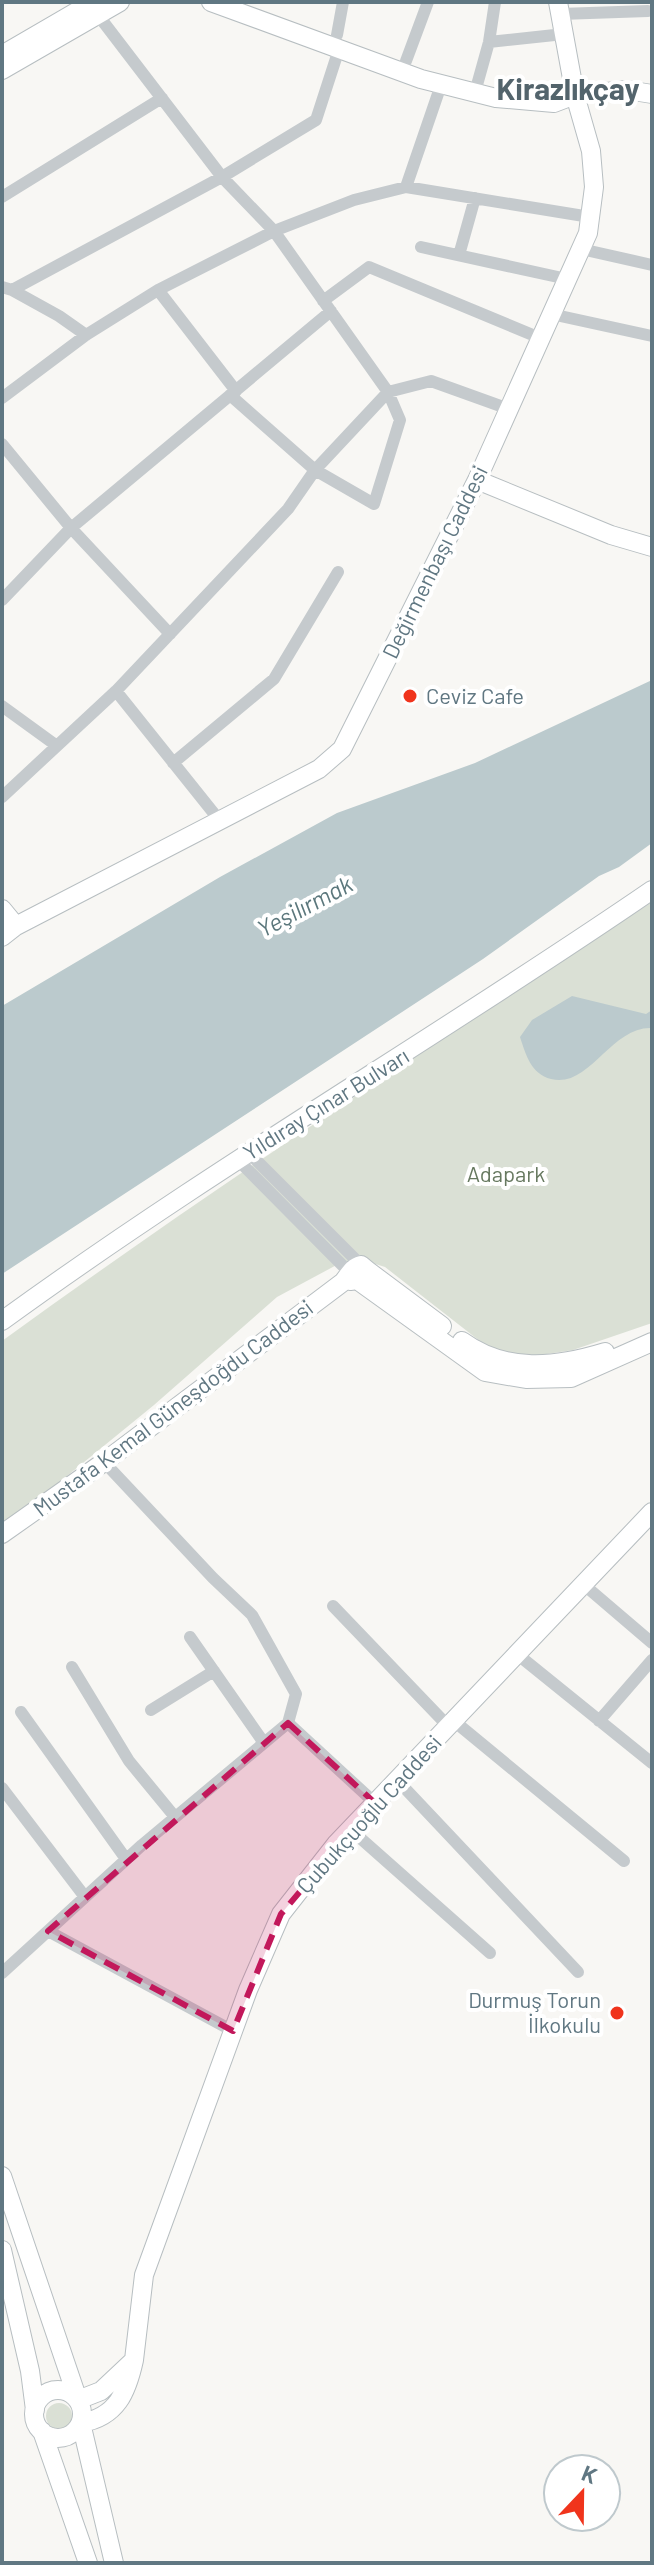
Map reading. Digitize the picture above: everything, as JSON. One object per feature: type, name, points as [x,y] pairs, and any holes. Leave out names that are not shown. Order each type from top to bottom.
[{"type":"main road","points":[[2,55],[96,9],[120,2]]},
{"type":"main road","points":[[211,2],[493,90],[546,91],[652,82]]},
{"type":"main road","points":[[246,2],[441,85],[496,98],[554,103],[574,89],[652,94]]},
{"type":"main road","name":"Değirmenbaşı Caddesi","points":[[7,931],[319,769],[342,749],[477,480],[588,233],[594,187],[591,151],[574,89],[559,8]]},
{"type":"main road","points":[[2,70],[96,9]]},
{"type":"main road","points":[[477,480],[611,535],[651,546]]},
{"type":"main road","name":"Yıldıray Çınar Bulvarı","points":[[2,1321],[70,1271],[477,1008],[652,890]]},
{"type":"main road","points":[[2,909],[7,931]]},
{"type":"main road","points":[[356,1274],[490,1358],[526,1365],[571,1363],[630,1344],[652,1333]]},
{"type":"main road","points":[[356,1274],[485,1372],[526,1379],[571,1378],[652,1342]]},
{"type":"main road","name":"Mustafa Kemal Güneşdoğdu Caddesi","points":[[2,1534],[356,1274]]},
{"type":"main road","name":"Çubukçuoğlu Caddesi","points":[[81,2423],[105,2413],[121,2399],[134,2360],[144,2275],[233,2031],[281,1914],[350,1829],[652,1512]]},
{"type":"main road","points":[[2,2176],[78,2400],[114,2563]]},
{"type":"main road","points":[[2,2250],[30,2371],[37,2425],[42,2431],[88,2563]]},
{"type":"main road","points":[[78,2400],[101,2391],[134,2360]]},
{"type":"main road","points":[[35,2410],[43,2396],[57,2390],[65,2391],[78,2400]]},
{"type":"main road","points":[[42,2431],[56,2438],[64,2438],[77,2430],[81,2423]]},
{"type":"street","points":[[7,289],[222,177],[316,120],[338,42],[343,2]]},
{"type":"street","points":[[406,61],[428,2]]},
{"type":"street","points":[[477,85],[489,42],[495,2]]},
{"type":"street","points":[[559,8],[648,11]]},
{"type":"street","points":[[96,9],[222,177],[274,231],[388,392],[400,420],[374,504],[315,470],[233,393],[158,290]]},
{"type":"street","points":[[489,42],[564,34]]},
{"type":"street","points":[[406,187],[441,85]]},
{"type":"street","points":[[2,197],[162,98]]},
{"type":"street","points":[[2,398],[86,335],[158,290],[274,231],[354,200],[406,187],[590,217]]},
{"type":"street","points":[[459,255],[475,198]]},
{"type":"street","points":[[421,247],[567,279]]},
{"type":"street","points":[[581,249],[652,265]]},
{"type":"street","points":[[2,600],[71,528],[233,393],[369,267],[540,338]]},
{"type":"street","points":[[7,289],[59,316],[86,335]]},
{"type":"street","points":[[551,314],[652,336]]},
{"type":"street","points":[[2,797],[116,691],[288,509],[315,470],[388,392],[431,381],[509,409]]},
{"type":"street","points":[[2,444],[71,528],[170,634]]},
{"type":"street","points":[[173,763],[274,679],[338,572]]},
{"type":"street","points":[[116,691],[220,821]]},
{"type":"street","points":[[2,706],[57,746]]},
{"type":"street","points":[[244,1157],[356,1274]]},
{"type":"street","points":[[2,1973],[126,1859],[288,1723],[296,1694],[252,1615],[104,1462]]},
{"type":"street","points":[[583,1584],[652,1643]]},
{"type":"street","points":[[333,1606],[451,1724],[624,1861]]},
{"type":"street","points":[[190,1637],[264,1743]]},
{"type":"street","points":[[517,1654],[652,1763]]},
{"type":"street","points":[[599,1721],[652,1660]]},
{"type":"street","points":[[72,1667],[129,1761],[175,1817]]},
{"type":"street","points":[[151,1710],[214,1671]]},
{"type":"street","points":[[21,1712],[126,1859]]},
{"type":"street","points":[[288,1723],[375,1803]]},
{"type":"street","points":[[397,1780],[578,1972]]},
{"type":"street","points":[[2,1788],[85,1897]]},
{"type":"street","points":[[350,1829],[490,1953]]},
{"type":"street","points":[[48,1931],[233,2031]]},
{"type":"highlighted area","points":[[288,1723],[375,1803],[281,1914],[233,2031],[48,1931]]},
{"type":"green space","name":"Adapark","points":[[652,902],[652,1323],[573,1350],[527,1357],[490,1349],[385,1267],[366,1261],[344,1261],[277,1297],[154,1405],[29,1507],[2,1524],[2,1341],[243,1172]]},
{"type":"green space","points":[[59,2403],[68,2407],[72,2416],[68,2425],[59,2429],[50,2425],[46,2416],[50,2407]]},
{"type":"water","name":"Yeşilırmak","points":[[652,680],[652,843],[619,867],[599,876],[483,959],[2,1274],[2,1006],[220,877],[337,813],[475,763]]},
{"type":"water","points":[[572,996],[646,1014],[652,1010],[652,1028],[637,1030],[624,1037],[577,1075],[565,1080],[551,1079],[539,1073],[530,1063],[520,1037],[532,1020]]},
{"type":"place","name":"Ceviz Cafe","points":[[410,696]]},
{"type":"place","name":"Durmuş Torun İlkokulu","points":[[617,2013]]},
{"type":"district","name":"Kirazlıkçay","points":[[568,90]]}]
